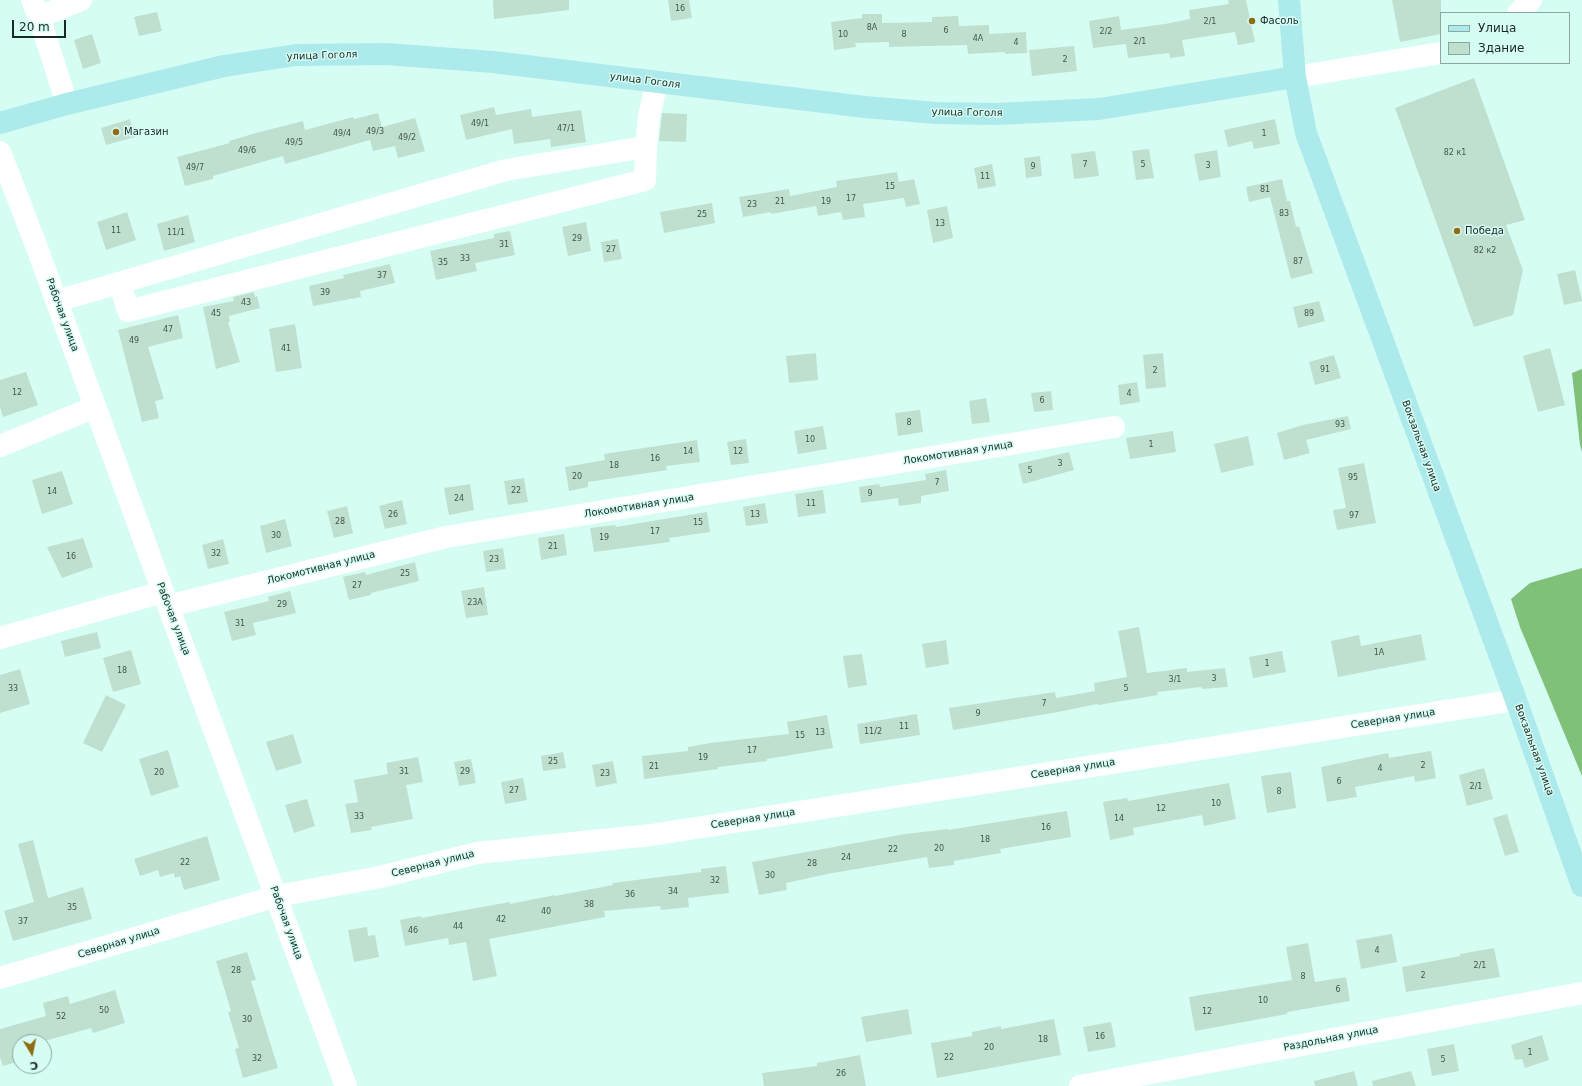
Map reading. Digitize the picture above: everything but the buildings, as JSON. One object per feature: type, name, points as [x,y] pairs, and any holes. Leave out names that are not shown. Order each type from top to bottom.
[{"type":"main road","name":"Вокзальная улица","points":[[1289,0],[1294,77],[1306,133],[1516,700],[1582,886]]},
{"type":"main road","name":"улица Гоголя","points":[[0,123],[67,104],[224,66],[296,55],[386,54],[493,62],[865,107],[936,113],[997,114],[1099,109],[1294,77]]},
{"type":"street","points":[[67,104],[36,8],[81,0]]},
{"type":"street","points":[[1519,12],[1531,0]]},
{"type":"street","points":[[1294,77],[1440,53]]},
{"type":"street","points":[[120,283],[128,311],[645,180],[649,116],[657,82]]},
{"type":"street","points":[[57,301],[506,170],[646,147]]},
{"type":"street","name":"Рабочая улица","points":[[0,152],[57,301],[346,1086]]},
{"type":"street","points":[[0,446],[95,407]]},
{"type":"street","name":"Локомотивная улица","points":[[0,638],[166,599],[446,538],[1114,428]]},
{"type":"street","name":"Северная улица","points":[[0,978],[276,896],[380,877],[476,853],[651,835],[1516,700]]},
{"type":"street","name":"Раздольная улица","points":[[1080,1086],[1582,993]]},
{"type":"green space","points":[[1582,369],[1582,452],[1572,373]]},
{"type":"green space","points":[[1582,568],[1582,776],[1520,627],[1511,599],[1530,583]]},
{"type":"place","name":"Фасоль","points":[[1252,21]]},
{"type":"place","name":"Магазин","points":[[116,132]]},
{"type":"place","name":"Победа","points":[[1457,231]]}]
